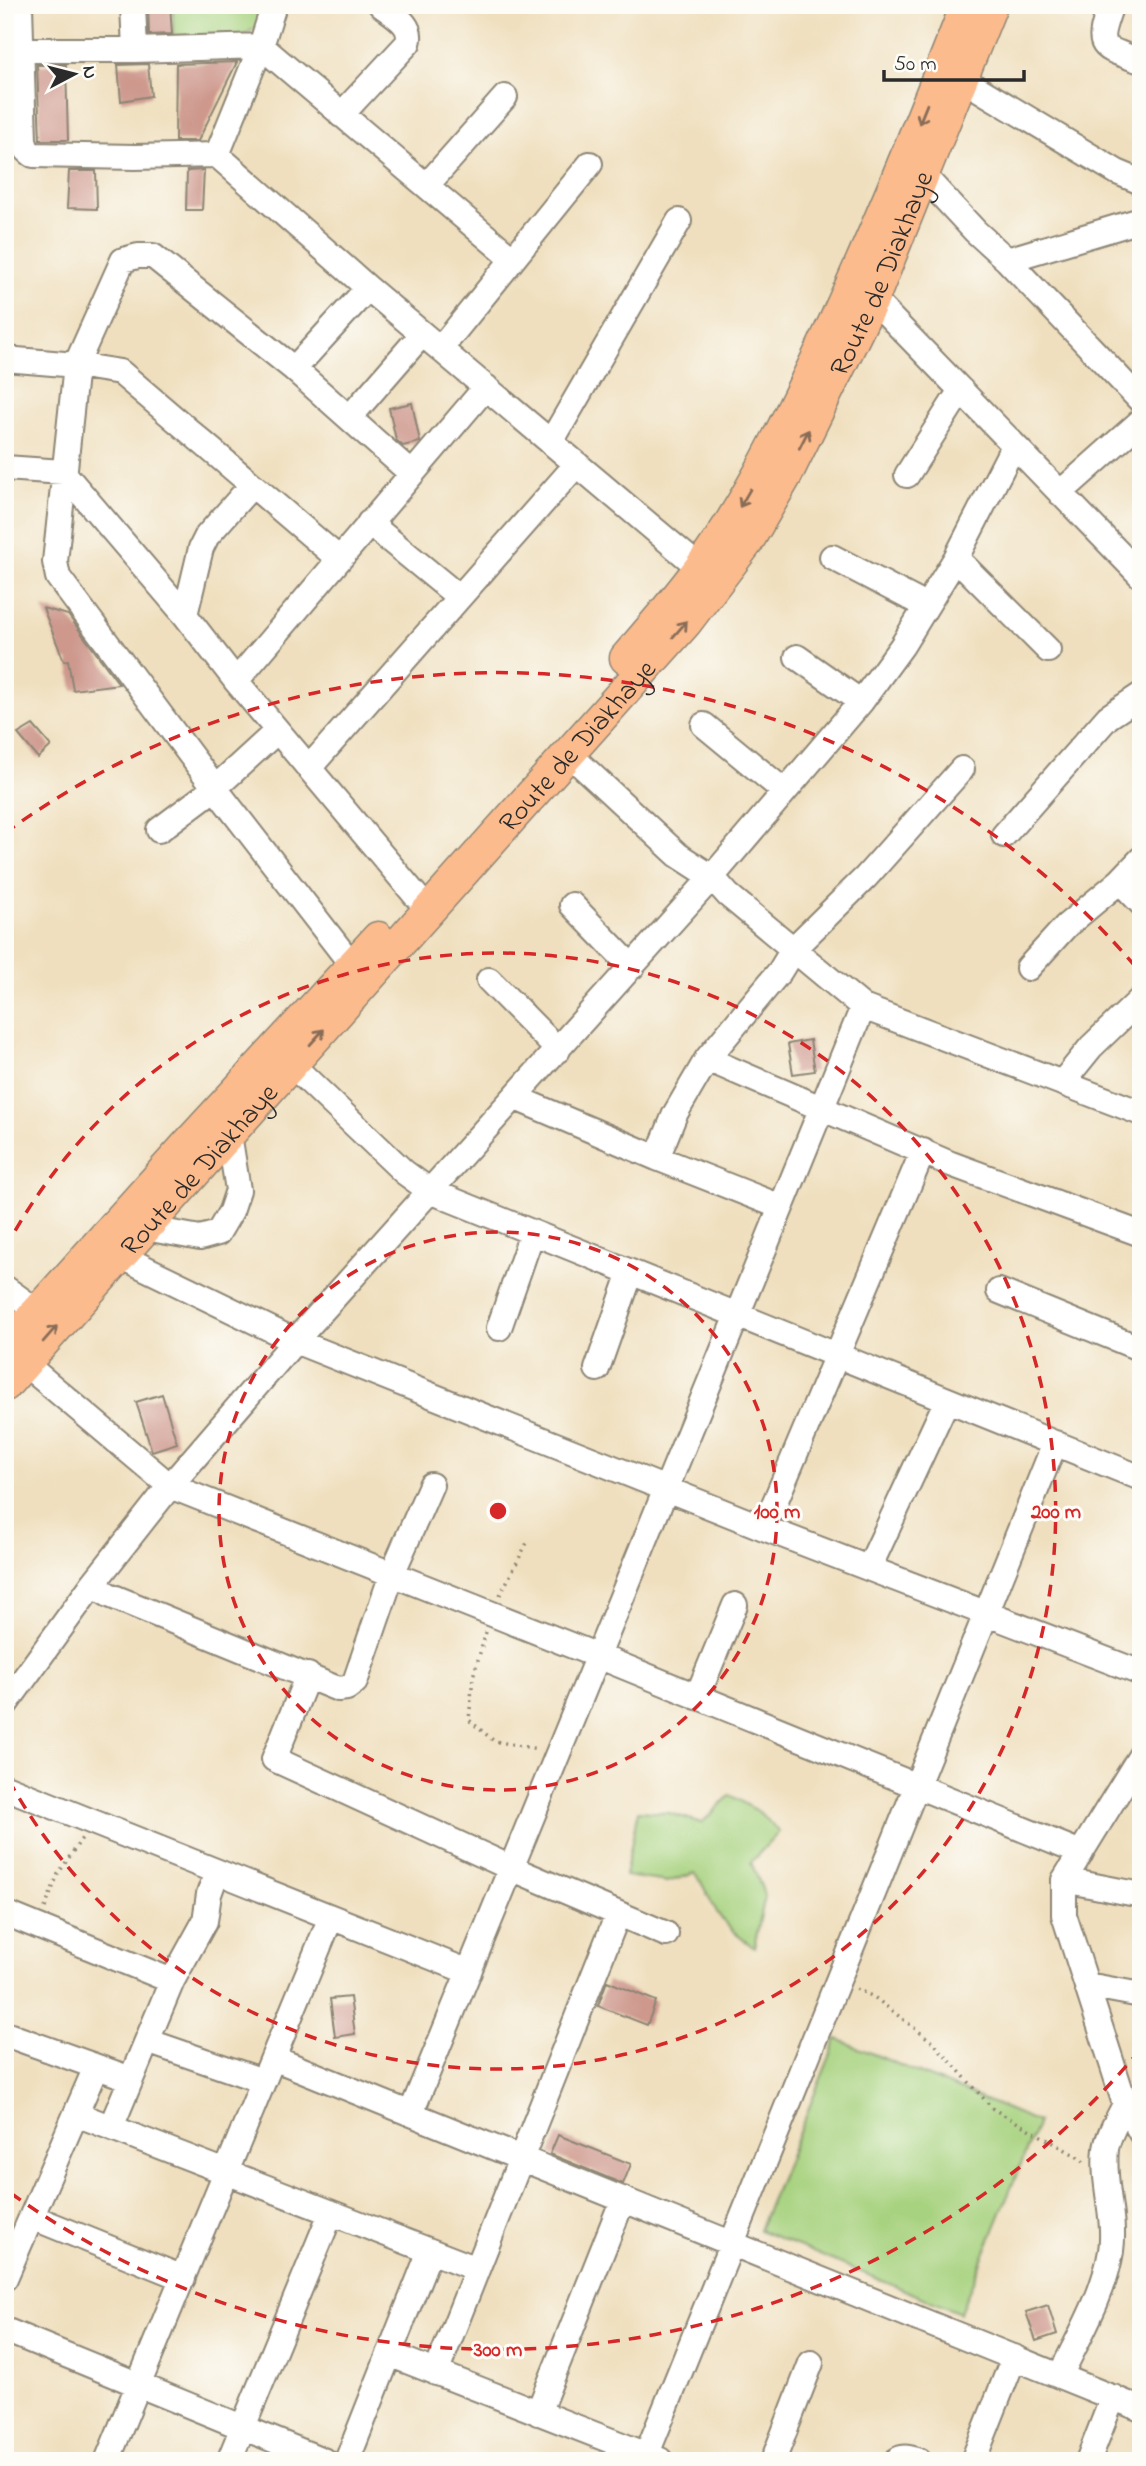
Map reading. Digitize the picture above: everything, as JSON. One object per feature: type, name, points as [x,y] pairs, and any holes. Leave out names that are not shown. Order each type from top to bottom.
[{"type":"main road","name":"Route de Diakhaye","points":[[11,1365],[37,1311],[108,1250],[145,1228],[686,622],[747,542],[786,475],[864,289],[887,205],[967,5]]},
{"type":"main road","name":"Route de Diakhaye","points":[[11,1365],[352,965],[417,897],[648,633],[700,568],[741,505],[864,289],[923,174],[991,5]]},
{"type":"street","points":[[20,5],[24,141],[27,150],[33,155],[217,155],[368,288],[700,568]]},
{"type":"street","points":[[133,5],[135,50]]},
{"type":"street","points":[[217,155],[261,46],[274,5]]},
{"type":"street","points":[[341,115],[408,43],[411,34],[408,27],[381,5]]},
{"type":"street","points":[[1111,5],[1101,33],[1103,43],[1110,50],[1141,61]]},
{"type":"street","points":[[22,50],[261,46],[513,259]]},
{"type":"street","points":[[962,79],[1140,188]]},
{"type":"street","points":[[426,185],[505,97]]},
{"type":"street","points":[[350,417],[513,259],[590,164]]},
{"type":"street","points":[[923,174],[975,232],[1007,260],[1141,401]]},
{"type":"street","points":[[1007,260],[1141,220]]},
{"type":"street","points":[[551,442],[679,221]]},
{"type":"street","points":[[352,965],[215,788],[58,577],[55,562],[76,365],[123,260],[153,256],[293,369],[411,473]]},
{"type":"street","points":[[293,369],[368,288]]},
{"type":"street","points":[[864,289],[1141,576]]},
{"type":"street","points":[[5,359],[120,372],[339,559]]},
{"type":"street","points":[[236,681],[486,387]]},
{"type":"street","points":[[907,475],[961,390]]},
{"type":"street","points":[[1060,493],[1141,421]]},
{"type":"street","points":[[5,1705],[92,1585],[170,1486],[295,1341],[712,877],[861,702],[902,646],[956,558],[1014,445]]},
{"type":"street","points":[[309,768],[577,464]]},
{"type":"street","points":[[5,468],[63,472],[185,615],[277,731],[417,897]]},
{"type":"street","points":[[185,615],[201,548],[207,536],[252,485]]},
{"type":"street","points":[[369,523],[459,597]]},
{"type":"street","points":[[832,557],[926,606]]},
{"type":"street","points":[[956,558],[1048,650]]},
{"type":"street","points":[[797,657],[861,702]]},
{"type":"street","points":[[1004,835],[1108,717],[1141,695]]},
{"type":"street","points":[[704,725],[784,791]]},
{"type":"street","points":[[159,830],[215,788],[277,731]]},
{"type":"street","points":[[569,754],[678,855],[712,877],[728,895],[863,1007],[1141,1112]]},
{"type":"street","points":[[656,1158],[675,1114],[707,1059],[780,971],[794,948],[866,877],[962,769]]},
{"type":"street","points":[[1028,968],[1066,926],[1141,859]]},
{"type":"street","points":[[1119,881],[1141,903]]},
{"type":"street","points":[[572,905],[632,967]]},
{"type":"street","points":[[489,981],[558,1050]]},
{"type":"street","points":[[1062,1083],[1091,1047],[1141,999]]},
{"type":"street","points":[[411,2113],[863,1007]]},
{"type":"street","points":[[707,1059],[923,1151],[1141,1234]]},
{"type":"street","points":[[292,1065],[404,1172],[430,1191],[1141,1478]]},
{"type":"street","points":[[516,1098],[781,1208]]},
{"type":"street","points":[[145,1228],[200,1238],[218,1233],[231,1211],[238,1190],[229,1135]]},
{"type":"street","points":[[764,1528],[923,1151]]},
{"type":"street","points":[[499,1328],[533,1233]]},
{"type":"street","points":[[108,1250],[295,1341],[764,1528],[1141,1673]]},
{"type":"street","points":[[597,1369],[631,1272]]},
{"type":"street","points":[[5,1288],[37,1311]]},
{"type":"street","points":[[999,1291],[1141,1349]]},
{"type":"street","points":[[11,1365],[170,1486],[598,1656],[1081,1853]]},
{"type":"street","points":[[869,1568],[947,1400]]},
{"type":"street","points":[[389,2354],[651,2459],[732,2243],[1055,1443]]},
{"type":"street","points":[[92,1585],[108,1595],[338,1689],[347,1688],[355,1682],[392,1574],[431,1485]]},
{"type":"street","points":[[697,1697],[735,1605]]},
{"type":"street","points":[[308,1675],[274,1759],[511,1868],[666,1934]]},
{"type":"street","points":[[1141,1755],[1064,1880],[1064,1915],[1087,1985],[1133,2101],[1141,2133]]},
{"type":"street","points":[[5,1787],[468,1972]]},
{"type":"street","points":[[111,2127],[172,1981],[205,1921],[209,1894],[217,1872]]},
{"type":"street","points":[[1064,1880],[1141,1895]]},
{"type":"street","points":[[5,1913],[172,1981]]},
{"type":"street","points":[[436,2373],[618,1914]]},
{"type":"street","points":[[107,2461],[331,1917]]},
{"type":"street","points":[[1087,1985],[1141,1995]]},
{"type":"street","points":[[5,2034],[131,2079]]},
{"type":"street","points":[[147,2041],[264,2081]]},
{"type":"street","points":[[273,2058],[1141,2409]]},
{"type":"street","points":[[5,2278],[96,2067]]},
{"type":"street","points":[[1060,2376],[1106,2279],[1112,2247],[1111,2212],[1105,2179],[1106,2146],[1133,2101]]},
{"type":"street","points":[[76,2114],[477,2269]]},
{"type":"street","points":[[538,2413],[624,2199]]},
{"type":"street","points":[[229,2461],[331,2213]]},
{"type":"street","points":[[32,2217],[183,2278]]},
{"type":"street","points":[[347,2461],[430,2251]]},
{"type":"street","points":[[5,2330],[325,2461]]},
{"type":"street","points":[[973,2461],[1014,2357]]},
{"type":"street","points":[[773,2461],[811,2363]]},
{"type":"street","points":[[1088,2461],[1113,2397]]},
{"type":"street","points":[[896,2461],[909,2457],[919,2461]]},
{"type":"path","points":[[528,1541],[491,1614],[473,1677],[469,1720],[494,1741],[542,1750],[556,1757]]},
{"type":"path","points":[[38,1926],[58,1874],[93,1822]]},
{"type":"path","points":[[838,1981],[874,1997],[934,2043],[993,2109],[1074,2155],[1105,2179]]},
{"type":"green space","points":[[202,5],[279,5],[270,29],[252,30],[234,41],[173,42],[173,10]]},
{"type":"green space","points":[[730,1795],[759,1812],[779,1832],[751,1862],[765,1896],[754,1947],[725,1923],[695,1873],[668,1882],[625,1876],[638,1811],[669,1813],[702,1823]]},
{"type":"green space","points":[[837,2039],[1038,2122],[960,2313],[759,2230]]},
{"type":"building","points":[[148,5],[170,5],[172,34],[149,35]]},
{"type":"building","points":[[237,62],[198,141],[175,141],[176,64]]},
{"type":"building","points":[[148,64],[151,96],[121,101],[118,65]]},
{"type":"building","points":[[37,65],[66,65],[68,140],[40,140]]},
{"type":"building","points":[[204,170],[202,210],[186,210],[187,171]]},
{"type":"building","points":[[69,171],[96,171],[97,209],[67,208]]},
{"type":"building","points":[[412,403],[420,442],[403,446],[396,440],[389,408]]},
{"type":"building","points":[[43,608],[68,615],[119,684],[73,690],[68,660],[64,661]]},
{"type":"building","points":[[33,725],[51,746],[38,758],[18,734]]},
{"type":"building","points":[[810,1040],[815,1071],[793,1074],[788,1044]]},
{"type":"building","points":[[162,1394],[177,1443],[152,1451],[136,1402]]},
{"type":"building","points":[[607,1981],[656,2001],[647,2025],[598,2006]]},
{"type":"building","points":[[350,1997],[355,2034],[335,2037],[330,1999]]},
{"type":"building","points":[[558,2135],[631,2164],[623,2184],[550,2154]]},
{"type":"building","points":[[1048,2305],[1057,2334],[1036,2341],[1026,2312]]}]
